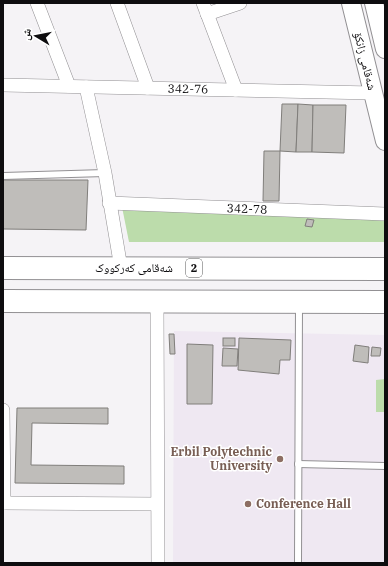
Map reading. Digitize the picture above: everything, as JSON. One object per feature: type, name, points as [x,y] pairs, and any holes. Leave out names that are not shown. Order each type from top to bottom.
[{"type":"highway","name":"شەقامی کەرکووک","points":[[3,268],[385,268]]},
{"type":"highway","points":[[3,301],[385,302]]},
{"type":"main road","name":"شەقامی زانکۆ","points":[[351,3],[385,142]]},
{"type":"main road","name":"شەقامی زانکۆ","points":[[374,3],[385,49]]},
{"type":"street","points":[[37,3],[69,86]]},
{"type":"street","points":[[117,3],[148,88]]},
{"type":"street","points":[[236,90],[205,9],[240,3]]},
{"type":"street","name":"342-76","points":[[3,84],[373,93]]},
{"type":"street","points":[[86,86],[105,173],[120,268]]},
{"type":"street","name":"342-78","points":[[109,203],[385,214]]},
{"type":"street","points":[[157,301],[158,563]]},
{"type":"street","points":[[3,410],[4,503],[157,504]]},
{"type":"lane","points":[[3,176],[105,173]]},
{"type":"lane","points":[[298,563],[299,302]]},
{"type":"lane","points":[[298,464],[385,466]]},
{"type":"shaded area","name":"Erbil Polytechnic University","points":[[174,331],[385,335],[385,563],[173,563]]},
{"type":"green space","points":[[122,207],[385,216],[385,242],[129,242]]},
{"type":"green space","points":[[385,379],[385,412],[376,412],[376,380]]},
{"type":"building","points":[[282,104],[298,104],[296,152],[280,151]]},
{"type":"building","points":[[298,104],[313,105],[312,152],[296,152]]},
{"type":"building","points":[[313,105],[346,105],[344,153],[312,152]]},
{"type":"building","points":[[264,151],[280,151],[279,201],[263,201]]},
{"type":"building","points":[[3,180],[88,180],[86,230],[3,229]]},
{"type":"building","points":[[307,219],[314,220],[312,227],[305,226]]},
{"type":"building","points":[[169,334],[174,334],[175,354],[170,354]]},
{"type":"building","points":[[223,338],[235,338],[235,346],[223,346]]},
{"type":"building","points":[[239,338],[291,340],[290,360],[280,360],[279,374],[238,370]]},
{"type":"building","points":[[187,344],[213,345],[212,404],[187,404]]},
{"type":"building","points":[[355,345],[369,347],[368,363],[353,361]]},
{"type":"building","points":[[372,347],[381,348],[380,356],[371,356]]},
{"type":"building","points":[[223,348],[238,349],[237,366],[222,366]]},
{"type":"building","points":[[17,408],[108,408],[108,424],[32,423],[31,465],[124,466],[124,484],[15,483]]},
{"type":"place","name":"Erbil Polytechnic University","points":[[280,459]]},
{"type":"place","name":"Conference Hall","points":[[248,504]]}]
